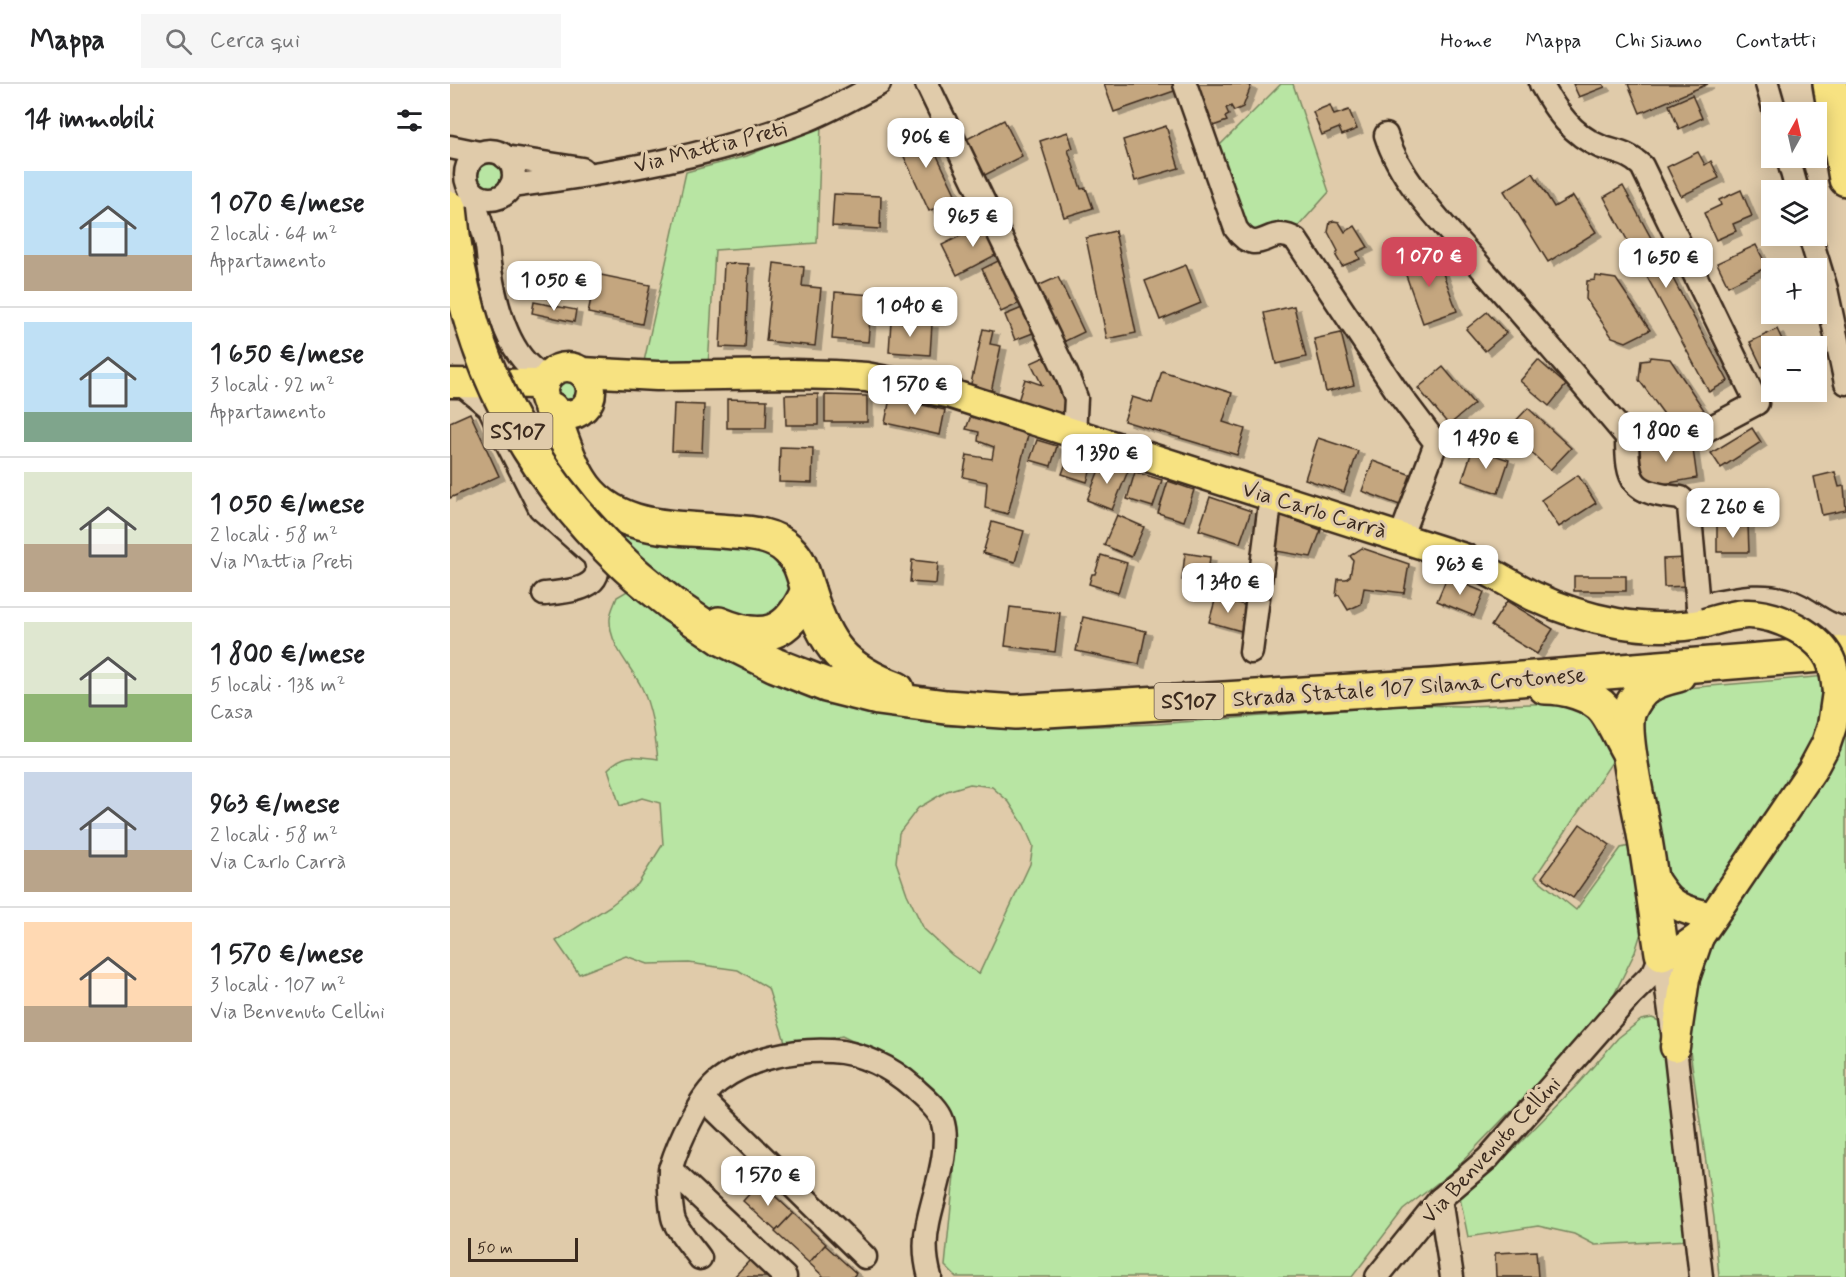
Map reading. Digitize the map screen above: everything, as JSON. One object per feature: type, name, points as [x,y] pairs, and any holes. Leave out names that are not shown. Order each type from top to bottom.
[{"type":"highway","points":[[1830,84],[1846,179]]},
{"type":"highway","name":"Strada Statale 107 Silana Crotonese","points":[[463,176],[452,231],[462,290],[477,342],[502,404],[534,459],[575,513],[621,561],[673,605],[723,639],[775,665],[826,685],[878,698],[946,707],[1016,712],[1432,686],[1846,653]]},
{"type":"highway","points":[[562,391],[573,465],[580,480],[593,497],[609,511],[630,521],[757,534],[786,547],[800,562],[819,625],[831,646],[853,667],[882,683],[946,707]]},
{"type":"highway","points":[[673,605],[738,632],[758,635],[775,631],[788,624],[801,607],[808,590]]},
{"type":"highway","points":[[1662,953],[1651,875],[1629,753],[1628,714],[1641,690],[1659,679],[1739,662]]},
{"type":"highway","points":[[1432,686],[1554,687],[1586,696],[1604,709],[1629,753]]},
{"type":"main road","name":"Via Carlo Carrà","points":[[562,391],[605,389],[657,376],[793,374],[866,377],[948,393],[1401,536],[1464,558],[1532,595],[1590,617],[1633,625],[1754,614],[1789,624],[1809,635],[1832,662],[1837,692],[1832,726],[1826,744],[1788,808],[1729,895],[1679,951],[1662,953]]},
{"type":"main road","points":[[472,383],[562,391]]},
{"type":"main road","points":[[1651,875],[1665,899],[1683,910],[1700,926],[1685,978],[1675,1047]]},
{"type":"street","name":"Via Mattia Preti","points":[[604,171],[505,157],[494,151],[463,176],[477,195],[492,199],[508,189],[604,171],[704,152],[749,140],[811,118],[879,84]]},
{"type":"street","points":[[927,84],[1066,373],[1076,398],[1074,434]]},
{"type":"street","points":[[1185,84],[1236,229],[1244,239],[1251,242],[1260,242],[1278,234],[1288,235],[1296,240],[1396,390],[1436,443],[1401,536]]},
{"type":"street","points":[[1541,84],[1556,111],[1574,131],[1599,146],[1632,157],[1642,166],[1757,403],[1706,430],[1646,430],[1627,437]]},
{"type":"street","points":[[1767,84],[1772,102]]},
{"type":"street","points":[[1386,135],[1401,169],[1437,216],[1627,437],[1629,474],[1640,488],[1662,496],[1681,498],[1689,506],[1694,619],[1739,597],[1777,599],[1798,605],[1823,622],[1846,629]]},
{"type":"street","points":[[450,147],[486,240],[489,267],[508,336],[507,365],[472,383],[489,407],[540,508],[594,556],[597,562],[595,576],[585,587],[576,591],[544,594]]},
{"type":"street","points":[[486,240],[496,210],[508,189],[513,171],[505,157]]},
{"type":"street","points":[[1813,246],[1826,289],[1846,383]]},
{"type":"street","points":[[508,336],[531,356],[562,391]]},
{"type":"street","points":[[1251,652],[1271,496]]},
{"type":"street","name":"Via Benvenuto Cellini","points":[[1630,996],[1647,950],[1656,916]]},
{"type":"street","points":[[1662,953],[1701,1277]]},
{"type":"street","name":"Via Benvenuto Cellini","points":[[1377,1277],[1440,1199],[1488,1158],[1630,996],[1652,963],[1662,953]]},
{"type":"street","points":[[1630,996],[1649,992],[1668,993]]},
{"type":"street","points":[[700,1258],[673,1219],[670,1169],[695,1111],[716,1082],[736,1068],[758,1060],[794,1053],[832,1050],[859,1057],[898,1073],[928,1101],[942,1120],[943,1154],[925,1242],[930,1277]]},
{"type":"street","points":[[704,1099],[865,1257]]},
{"type":"street","points":[[670,1169],[785,1277]]},
{"type":"street","points":[[1440,1199],[1452,1277]]},
{"type":"green space","points":[[1281,84],[1293,84],[1329,192],[1295,230],[1249,238],[1214,151]]},
{"type":"green space","points":[[821,124],[817,243],[715,250],[708,367],[643,366],[686,172],[747,156]]},
{"type":"green space","points":[[490,164],[498,168],[502,176],[498,184],[490,188],[482,184],[478,176],[482,168]]},
{"type":"green space","points":[[568,378],[577,382],[581,391],[577,400],[568,404],[559,400],[555,391],[559,382]]},
{"type":"green space","points":[[614,532],[654,541],[776,552],[797,592],[763,630],[685,599]]},
{"type":"green space","points":[[634,587],[811,694],[875,715],[951,726],[1019,729],[1157,724],[1410,705],[1562,703],[1602,723],[1618,753],[1535,877],[1576,910],[1621,848],[1639,844],[1647,914],[1635,952],[1605,1013],[1454,1170],[1403,1210],[1352,1277],[956,1277],[945,1266],[954,1176],[955,1131],[949,1109],[933,1088],[898,1063],[842,1036],[787,1048],[768,988],[738,970],[689,963],[648,964],[626,956],[579,974],[556,941],[610,906],[638,884],[663,844],[660,803],[642,798],[620,806],[608,769],[620,760],[631,756],[658,759],[645,694],[613,637],[610,616],[617,597]],"holes":[[[970,784],[992,787],[1009,802],[1024,825],[1033,846],[1030,864],[979,974],[952,955],[924,929],[907,894],[896,862],[899,833],[918,808],[947,791]]]},
{"type":"green space","points":[[1827,676],[1825,733],[1704,905],[1689,904],[1668,882],[1642,725],[1649,709],[1663,695],[1675,689]]},
{"type":"green space","points":[[1846,717],[1846,1277],[1719,1277],[1714,1218],[1688,1037],[1700,952]]},
{"type":"green space","points":[[1652,1018],[1664,1023],[1690,1240],[1595,1245],[1574,1234],[1538,1226],[1468,1237],[1460,1198],[1514,1149],[1577,1085],[1618,1038],[1641,1020]]},
{"type":"building","points":[[1104,84],[1175,84],[1177,90],[1114,112]]},
{"type":"building","points":[[1196,84],[1251,86],[1243,107],[1234,111],[1231,106],[1226,108],[1229,115],[1225,117],[1227,121],[1213,126]]},
{"type":"building","points":[[1573,84],[1603,84],[1605,87],[1579,97]]},
{"type":"building","points":[[1628,84],[1708,84],[1640,113]]},
{"type":"building","points":[[1692,95],[1702,118],[1679,129],[1669,105]]},
{"type":"building","points":[[1330,105],[1334,115],[1349,110],[1357,129],[1342,135],[1339,128],[1322,135],[1313,112]]},
{"type":"building","points":[[1004,120],[1022,156],[981,177],[963,141]]},
{"type":"building","points":[[923,126],[957,198],[929,211],[896,139]]},
{"type":"building","points":[[1166,126],[1179,168],[1135,181],[1123,140]]},
{"type":"building","points":[[1068,132],[1073,148],[1068,150],[1081,189],[1086,188],[1093,208],[1064,217],[1040,141]]},
{"type":"building","points":[[1698,152],[1705,165],[1711,161],[1719,178],[1681,196],[1667,167]]},
{"type":"building","points":[[1533,173],[1554,207],[1573,196],[1596,232],[1548,262],[1504,191]]},
{"type":"building","points":[[1623,186],[1728,381],[1709,392],[1604,197]]},
{"type":"building","points":[[1741,190],[1752,216],[1733,224],[1736,231],[1716,240],[1704,213],[1721,205],[1719,200]]},
{"type":"building","points":[[834,194],[881,196],[880,229],[832,226]]},
{"type":"building","points":[[990,221],[1005,250],[957,275],[942,245]]},
{"type":"building","points":[[1330,222],[1339,222],[1345,232],[1355,226],[1368,247],[1357,252],[1360,259],[1342,266],[1336,256],[1338,251],[1328,232]]},
{"type":"building","points":[[1115,231],[1136,333],[1107,339],[1086,238]]},
{"type":"building","points":[[1756,245],[1762,258],[1761,270],[1728,286],[1717,263]]},
{"type":"building","points":[[1435,252],[1457,311],[1423,323],[1402,264]]},
{"type":"building","points":[[1006,257],[1026,300],[1001,312],[982,269]]},
{"type":"building","points":[[724,263],[749,264],[745,348],[720,347]]},
{"type":"building","points":[[774,263],[804,267],[802,286],[821,288],[815,346],[766,341]]},
{"type":"building","points":[[1186,265],[1201,303],[1160,320],[1145,281]]},
{"type":"building","points":[[596,274],[650,285],[642,324],[588,313]]},
{"type":"building","points":[[1596,276],[1616,279],[1650,330],[1626,342],[1612,337],[1586,299],[1587,281],[1595,280]]},
{"type":"building","points":[[1058,277],[1084,332],[1057,345],[1031,289]]},
{"type":"building","points":[[835,292],[872,295],[868,342],[832,339]]},
{"type":"building","points":[[534,302],[576,310],[574,322],[532,313]]},
{"type":"building","points":[[1027,306],[1038,331],[1015,340],[1005,315]]},
{"type":"building","points":[[1294,306],[1306,357],[1276,364],[1264,313]]},
{"type":"building","points":[[1487,312],[1506,333],[1485,351],[1466,329]]},
{"type":"building","points":[[891,321],[932,324],[930,355],[889,352]]},
{"type":"building","points":[[983,329],[993,331],[990,344],[1001,346],[991,392],[970,388]]},
{"type":"building","points":[[1777,329],[1780,336],[1762,336]]},
{"type":"building","points":[[1341,333],[1354,385],[1326,392],[1314,339]]},
{"type":"building","points":[[1761,337],[1761,365],[1750,342]]},
{"type":"building","points":[[1051,354],[1071,395],[1064,416],[1018,401],[1025,379],[1042,385],[1031,363]]},
{"type":"building","points":[[1650,357],[1670,359],[1704,410],[1680,422],[1666,417],[1639,380],[1641,361],[1649,360]]},
{"type":"building","points":[[1538,360],[1566,385],[1549,406],[1520,381]]},
{"type":"building","points":[[1443,367],[1474,404],[1449,425],[1418,388]]},
{"type":"building","points":[[1162,371],[1232,393],[1223,422],[1245,429],[1237,455],[1124,421],[1132,397],[1152,403]]},
{"type":"building","points":[[818,394],[818,425],[786,425],[785,395]]},
{"type":"building","points":[[825,395],[867,396],[867,422],[825,422]]},
{"type":"building","points":[[890,398],[945,410],[940,435],[885,423]]},
{"type":"building","points":[[727,399],[767,400],[766,428],[727,428]]},
{"type":"building","points":[[674,404],[704,405],[702,452],[672,451]]},
{"type":"building","points":[[1528,408],[1571,448],[1550,470],[1507,430]]},
{"type":"building","points":[[470,413],[499,476],[450,498],[450,422]]},
{"type":"building","points":[[972,413],[1028,435],[1008,514],[985,508],[987,482],[963,477],[967,455],[992,459],[994,447],[978,441],[979,432],[966,429]]},
{"type":"building","points":[[1752,428],[1761,442],[1721,468],[1711,453]]},
{"type":"building","points":[[1318,438],[1358,451],[1344,492],[1305,479]]},
{"type":"building","points":[[1037,440],[1057,446],[1051,466],[1030,460]]},
{"type":"building","points":[[1692,442],[1697,478],[1652,486],[1639,476],[1634,447],[1652,444],[1653,448]]},
{"type":"building","points":[[780,447],[813,448],[812,483],[779,482]]},
{"type":"building","points":[[1473,448],[1509,460],[1498,493],[1462,481]]},
{"type":"building","points":[[1070,452],[1094,459],[1087,482],[1062,474]]},
{"type":"building","points":[[1103,460],[1128,471],[1112,510],[1087,500]]},
{"type":"building","points":[[1373,461],[1417,477],[1405,507],[1362,491]]},
{"type":"building","points":[[1135,472],[1162,480],[1153,507],[1127,499]]},
{"type":"building","points":[[1835,472],[1839,487],[1844,486],[1846,510],[1822,515],[1814,477]]},
{"type":"building","points":[[1578,475],[1596,503],[1559,527],[1541,500]]},
{"type":"building","points":[[1168,481],[1194,490],[1184,521],[1158,513]]},
{"type":"building","points":[[1210,497],[1251,511],[1240,543],[1199,530]]},
{"type":"building","points":[[1278,514],[1321,530],[1311,557],[1270,550]]},
{"type":"building","points":[[1117,515],[1144,527],[1131,557],[1104,545]]},
{"type":"building","points":[[992,522],[1024,531],[1015,562],[983,553]]},
{"type":"building","points":[[1717,525],[1748,525],[1749,552],[1717,552]]},
{"type":"building","points":[[1362,548],[1409,564],[1404,593],[1364,588],[1361,604],[1348,610],[1339,595],[1336,596],[1338,579],[1346,579],[1350,576],[1353,560],[1350,556]]},
{"type":"building","points":[[1185,553],[1210,557],[1207,583],[1182,580]]},
{"type":"building","points":[[1101,555],[1127,563],[1118,593],[1089,584]]},
{"type":"building","points":[[1687,558],[1688,586],[1664,587],[1663,559]]},
{"type":"building","points":[[912,560],[938,563],[936,584],[910,582]]},
{"type":"building","points":[[1574,576],[1626,576],[1626,591],[1574,591]]},
{"type":"building","points":[[1447,577],[1484,592],[1474,616],[1437,601]]},
{"type":"building","points":[[1216,597],[1248,606],[1241,631],[1209,622]]},
{"type":"building","points":[[1507,601],[1553,629],[1537,654],[1491,626]]},
{"type":"building","points":[[1010,607],[1060,613],[1055,652],[1005,646]]},
{"type":"building","points":[[1083,617],[1146,631],[1139,664],[1076,651]]},
{"type":"building","points":[[1580,824],[1610,845],[1573,898],[1542,877]]},
{"type":"building","points":[[760,1182],[793,1213],[776,1231],[743,1201]]},
{"type":"building","points":[[793,1213],[826,1244],[809,1263],[775,1232]]},
{"type":"building","points":[[825,1245],[856,1273],[853,1277],[824,1277],[809,1263]]},
{"type":"building","points":[[1536,1251],[1538,1277],[1496,1277],[1495,1253]]},
{"type":"building","points":[[750,1260],[768,1277],[734,1277]]}]
